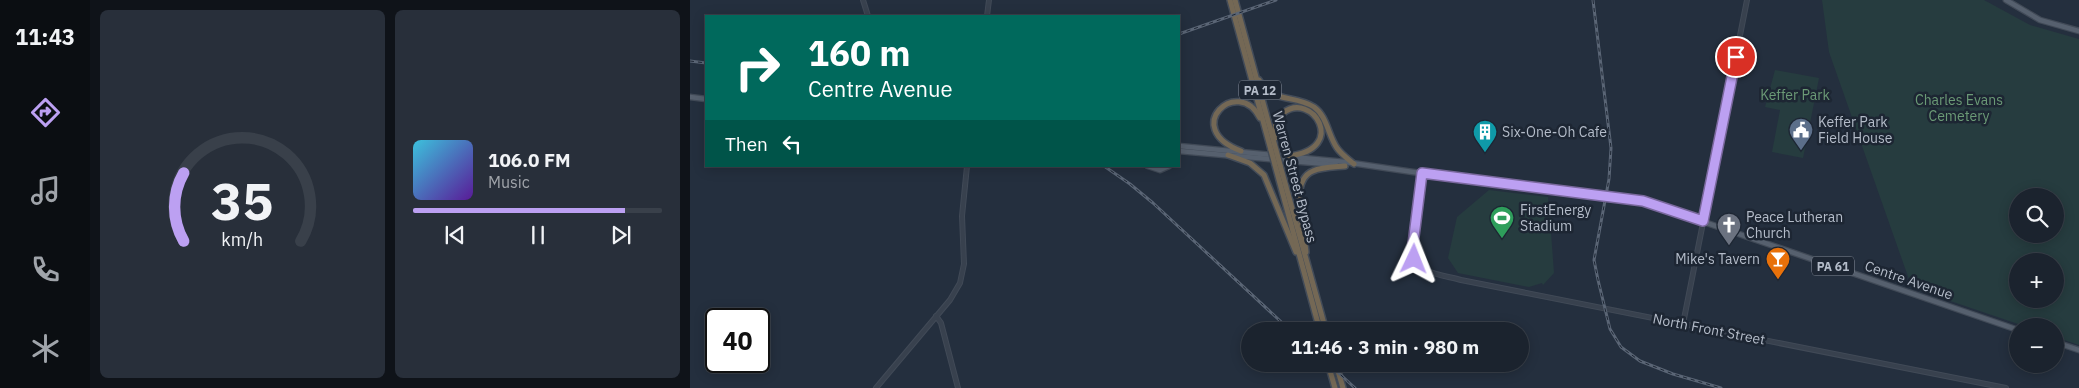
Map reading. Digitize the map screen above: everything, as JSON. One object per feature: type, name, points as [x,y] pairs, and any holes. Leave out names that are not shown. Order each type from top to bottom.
[{"type":"highway","name":"Warren Street Bypass","points":[[1230,0],[1264,126],[1273,150]]},
{"type":"highway","name":"Warren Street Bypass","points":[[1235,0],[1256,75],[1273,150],[1305,264],[1318,322]]},
{"type":"highway","points":[[1256,75],[1270,94],[1307,104],[1316,109],[1323,118],[1337,148],[1354,164]]},
{"type":"highway","points":[[1241,151],[1223,143],[1217,136],[1214,121],[1220,110],[1232,102],[1245,102],[1255,110],[1264,126]]},
{"type":"highway","points":[[1273,150],[1274,130],[1279,117],[1292,108],[1307,110],[1315,115],[1320,122],[1319,140],[1310,151],[1288,156]]},
{"type":"highway","points":[[1228,155],[1250,163],[1264,175],[1289,238],[1305,264]]},
{"type":"highway","points":[[1305,264],[1298,195],[1300,182],[1314,170],[1345,166]]},
{"type":"highway","name":"Warren Street Bypass","points":[[1313,295],[1323,322]]},
{"type":"highway","points":[[1330,372],[1335,388]]},
{"type":"highway","points":[[1338,372],[1343,388]]},
{"type":"main road","points":[[2006,0],[2040,20],[2079,31]]},
{"type":"main road","points":[[690,97],[705,99]]},
{"type":"main road","name":"Centre Avenue","points":[[1180,146],[1288,156],[1643,201],[2009,327]]},
{"type":"main road","name":"Centre Avenue","points":[[1180,151],[1345,166],[1354,164]]},
{"type":"main road","points":[[1151,167],[1160,170],[1168,167]]},
{"type":"main road","points":[[2064,345],[2079,350]]},
{"type":"street","points":[[863,0],[868,15]]},
{"type":"street","points":[[987,15],[989,0]]},
{"type":"street","points":[[1682,324],[1747,0]]},
{"type":"street","points":[[876,388],[950,300],[960,284],[964,270],[962,206],[967,167]]},
{"type":"street","name":"North Front Street","points":[[1422,173],[1412,252],[1415,262],[1424,270],[1462,280],[2006,388]]},
{"type":"street","points":[[936,316],[941,323],[958,388]]},
{"type":"green space","name":"Charles Evans Cemetery","points":[[1822,0],[1984,0],[2030,25],[2079,39],[2079,345],[2064,340],[2064,318],[2009,318],[2009,321],[1912,288],[1829,52]]},
{"type":"green space","name":"Keffer Park","points":[[1775,70],[1819,78],[1803,158],[1772,152],[1780,110],[1765,107]]},
{"type":"green space","name":"FirstEnergy Stadium","points":[[1489,190],[1548,197],[1549,206],[1552,206],[1554,231],[1551,232],[1554,273],[1543,285],[1542,283],[1529,287],[1458,273],[1448,258],[1457,217]]},
{"type":"railway","points":[[1180,34],[1276,0]]},
{"type":"railway","points":[[1593,0],[1611,148],[1609,179],[1594,260],[1610,329],[1621,347],[1640,361],[1673,374],[1721,388]]},
{"type":"railway","points":[[690,61],[705,63]]},
{"type":"railway","points":[[1105,167],[1153,203],[1281,322]]},
{"type":"railway","points":[[1338,372],[1355,388]]},
{"type":"place","name":"Keffer Park Field House","points":[[1801,151]]},
{"type":"place","name":"Six-One-Oh Cafe","points":[[1485,153]]},
{"type":"place","name":"FirstEnergy Stadium","points":[[1502,239]]},
{"type":"place","name":"Peace Lutheran Church","points":[[1729,246]]},
{"type":"place","name":"Mike's Tavern","points":[[1778,280]]},
{"type":"route","points":[[1414,259],[1412,252],[1422,173],[1651,202],[1703,221],[1736,57]]}]
